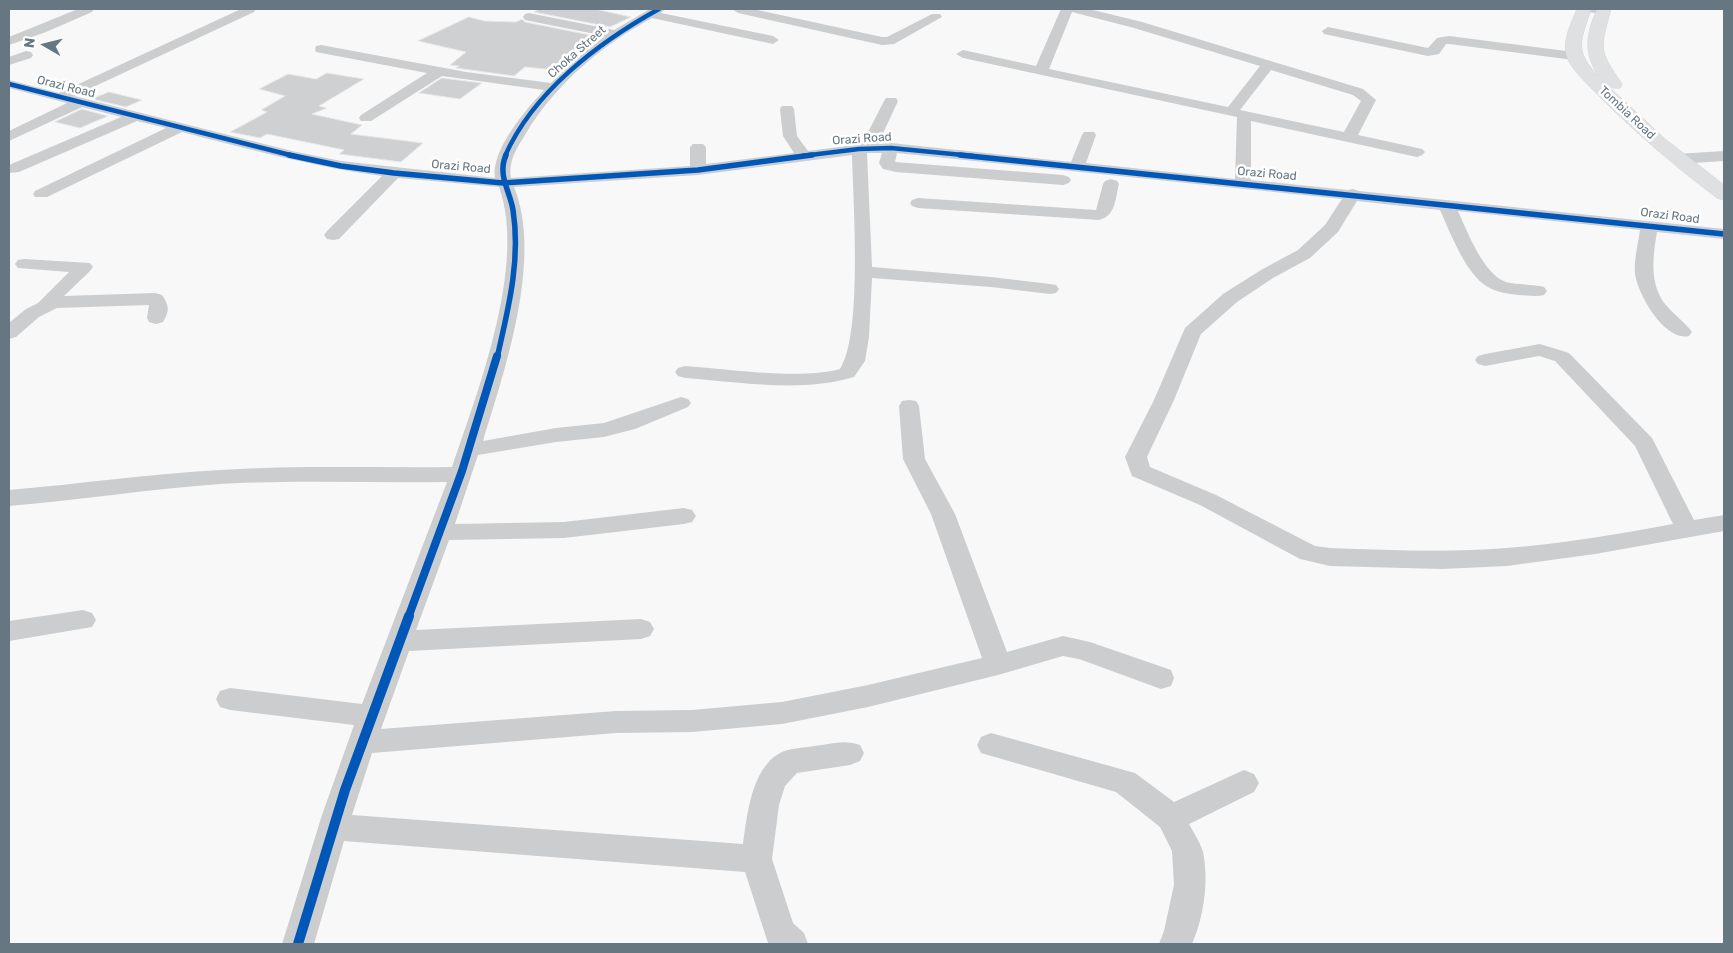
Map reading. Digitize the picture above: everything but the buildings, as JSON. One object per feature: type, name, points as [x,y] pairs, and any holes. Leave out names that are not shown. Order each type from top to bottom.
[{"type":"main road","points":[[1574,56],[1575,37],[1584,9]]},
{"type":"main road","name":"Tombia Road","points":[[1600,9],[1593,41],[1600,67],[1627,97],[1698,158],[1724,177]]},
{"type":"main road","name":"Tombia Road","points":[[1574,56],[1603,91],[1677,158],[1724,194]]},
{"type":"street","points":[[9,41],[55,24],[88,9]]},
{"type":"street","points":[[61,97],[250,9]]},
{"type":"street","points":[[738,9],[882,41],[889,40],[936,17]]},
{"type":"street","points":[[1041,71],[1067,9]]},
{"type":"street","points":[[1076,9],[1138,25],[1269,64],[1346,88],[1366,97],[1369,100],[1349,137]]},
{"type":"street","points":[[655,11],[773,40]]},
{"type":"street","name":"Choka Street","points":[[503,182],[502,167],[507,151],[554,87],[614,34],[655,11]]},
{"type":"street","points":[[529,18],[614,34]]},
{"type":"street","points":[[1328,31],[1428,52],[1434,51],[1442,41],[1449,40],[1574,56]]},
{"type":"street","points":[[321,50],[507,83],[554,87]]},
{"type":"street","points":[[963,54],[1418,152]]},
{"type":"street","points":[[9,61],[26,55]]},
{"type":"street","points":[[1243,184],[1242,146],[1237,113],[1269,64]]},
{"type":"street","points":[[366,118],[439,72]]},
{"type":"street","name":"Orazi Road","points":[[9,84],[292,156],[341,166],[394,173],[503,182],[698,170],[864,148],[891,148],[1353,194],[1724,234]]},
{"type":"street","points":[[9,137],[81,102]]},
{"type":"street","points":[[685,372],[791,378],[833,376],[847,373],[852,369],[856,360],[863,308],[864,148],[891,102]]},
{"type":"street","points":[[787,109],[790,136],[804,156]]},
{"type":"street","points":[[13,170],[136,116]]},
{"type":"street","points":[[41,194],[181,127]]},
{"type":"street","points":[[1076,166],[1089,135]]},
{"type":"street","points":[[698,147],[698,170]]},
{"type":"street","points":[[891,148],[887,163],[896,167],[1177,189]]},
{"type":"street","points":[[1677,158],[1724,156]]},
{"type":"street","points":[[333,235],[394,173]]},
{"type":"street","points":[[298,944],[367,729],[441,532],[469,450],[509,306],[516,256],[512,196],[503,182]]},
{"type":"street","points":[[918,203],[1099,215],[1104,212],[1111,184]]},
{"type":"street","points":[[1353,194],[1332,228],[1304,254],[1267,274],[1230,298],[1192,332],[1164,400],[1136,456],[1140,471],[1208,500],[1309,554],[1330,557],[1442,560],[1507,557],[1595,546],[1724,523]]},
{"type":"street","points":[[1446,204],[1461,237],[1488,279],[1495,284],[1506,287],[1538,291]]},
{"type":"street","points":[[1650,225],[1643,275],[1648,292],[1666,317],[1682,332]]},
{"type":"street","points":[[9,332],[33,311],[46,304],[84,267],[24,264]]},
{"type":"street","points":[[864,272],[991,282],[1050,289]]},
{"type":"street","points":[[46,304],[154,300],[159,304],[160,310],[156,318]]},
{"type":"street","points":[[1485,360],[1540,350],[1562,357],[1644,443],[1687,529]]},
{"type":"street","points":[[469,450],[556,435],[604,430],[627,424],[681,403]]},
{"type":"street","points":[[909,406],[914,458],[943,514],[998,665]]},
{"type":"street","points":[[9,498],[138,483],[223,477],[295,474],[368,476],[461,474]]},
{"type":"street","points":[[441,532],[546,531],[684,516]]},
{"type":"street","points":[[10,632],[83,620]]},
{"type":"street","points":[[400,641],[641,629]]},
{"type":"street","points":[[230,699],[367,729],[692,721],[782,713],[868,696],[998,665],[1063,646],[1081,649],[1161,678]]},
{"type":"street","points":[[991,745],[1125,782],[1171,818],[1187,851],[1190,885],[1180,934],[1175,944]]},
{"type":"street","points":[[792,944],[780,932],[756,859],[764,805],[772,780],[789,762],[850,753]]},
{"type":"street","points":[[1171,818],[1244,783]]},
{"type":"street","points":[[334,827],[756,859]]},
{"type":"cycle path","points":[[298,944],[345,790],[462,471],[495,362],[509,307],[515,261],[514,214],[503,175],[504,160],[522,128],[554,86],[573,68],[615,35],[659,9]]},
{"type":"cycle path","points":[[9,84],[292,156],[341,166],[503,183],[698,170],[859,149],[891,148],[1724,234]]}]
